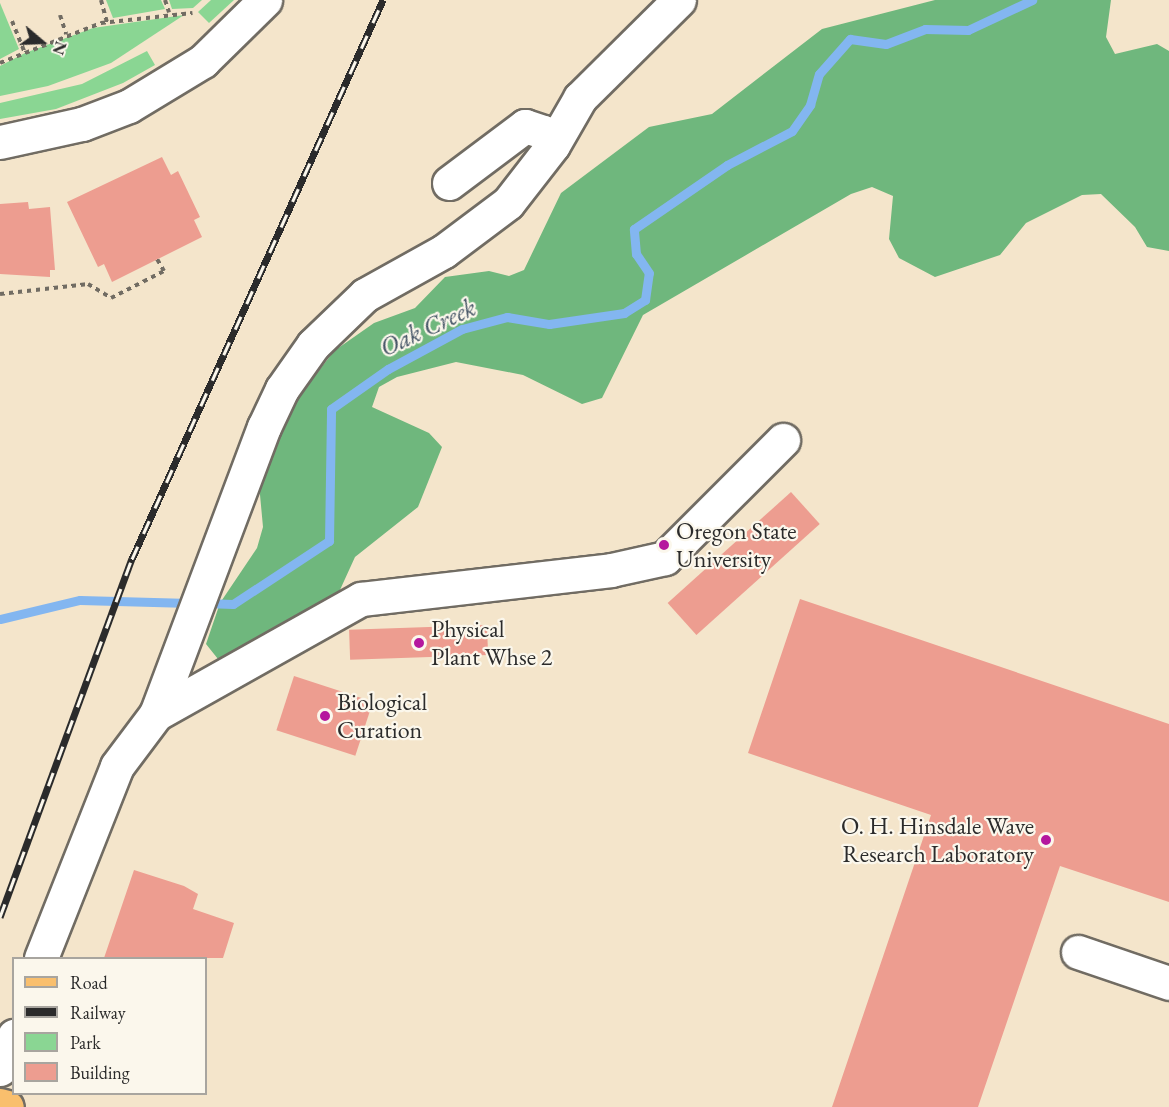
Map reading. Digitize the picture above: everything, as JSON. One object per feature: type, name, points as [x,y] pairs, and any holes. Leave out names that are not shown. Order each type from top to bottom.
[{"type":"main road","points":[[0,1105],[7,1107]]},
{"type":"street","points":[[0,142],[82,124],[129,106],[202,61],[265,0]]},
{"type":"street","points":[[41,957],[117,766],[156,714],[230,524],[268,418],[313,345],[364,295],[444,251],[508,203],[553,145],[580,98],[679,0]]},
{"type":"street","points":[[449,183],[525,126],[543,132],[553,145]]},
{"type":"street","points":[[156,714],[361,599],[611,570],[665,558],[783,440]]},
{"type":"street","points":[[1078,952],[1169,982]]},
{"type":"street","points":[[0,1069],[12,1041]]},
{"type":"path","points":[[101,0],[107,22]]},
{"type":"path","points":[[165,0],[169,12]]},
{"type":"path","points":[[0,63],[66,34],[107,22],[169,12],[192,13]]},
{"type":"path","points":[[60,15],[66,34]]},
{"type":"path","points":[[12,21],[24,51]]},
{"type":"path","points":[[0,294],[88,284],[111,298],[164,272],[156,257]]},
{"type":"green space","points":[[106,0],[161,0],[165,9],[113,18]]},
{"type":"green space","points":[[169,0],[202,0],[193,8],[172,9]]},
{"type":"green space","points":[[211,0],[234,0],[209,23],[198,12]]},
{"type":"green space","points":[[935,0],[1111,0],[1106,37],[1115,54],[1157,44],[1169,51],[1169,251],[1147,247],[1135,227],[1101,194],[1082,195],[1026,223],[1000,255],[935,277],[899,258],[889,239],[893,196],[872,187],[851,194],[643,315],[602,398],[582,404],[523,375],[456,362],[397,377],[379,387],[372,407],[429,433],[442,447],[418,507],[355,557],[329,614],[259,660],[218,659],[206,644],[220,603],[257,548],[263,527],[259,484],[280,421],[334,351],[374,323],[415,308],[445,277],[489,271],[509,276],[524,270],[561,193],[649,127],[712,114],[822,29]]},
{"type":"green space","points":[[0,3],[19,49],[0,59]]},
{"type":"green space","points":[[184,15],[111,63],[48,86],[0,96],[0,66],[25,53],[93,28]]},
{"type":"green space","points":[[147,51],[155,65],[123,83],[56,109],[0,119],[0,103],[82,84]]},
{"type":"building","points":[[162,157],[171,175],[178,171],[200,217],[194,220],[202,237],[112,282],[104,264],[98,267],[67,202]]},
{"type":"building","points":[[28,202],[29,209],[50,207],[55,270],[50,270],[50,277],[0,274],[0,204]]},
{"type":"building","points":[[791,492],[820,524],[696,635],[668,603]]},
{"type":"building","name":"O. H. Hinsdale Wave Research Laboratory","points":[[800,599],[1169,724],[1169,902],[1060,866],[978,1107],[832,1107],[931,815],[748,753]]},
{"type":"building","name":"Physical Plant Whse 2","points":[[487,625],[488,655],[350,660],[349,630]]},
{"type":"building","name":"Biological Curation","points":[[294,676],[373,702],[355,756],[276,730]]},
{"type":"building","points":[[134,870],[184,886],[198,894],[193,909],[234,923],[223,958],[104,957]]},
{"type":"waterway","name":"Oak Creek","points":[[204,603],[233,604],[329,541],[331,409],[388,369],[462,329],[507,317],[549,324],[624,313],[645,300],[649,273],[636,254],[634,229],[727,165],[792,131],[810,105],[819,74],[850,39],[886,44],[925,29],[968,30],[1032,0]]},
{"type":"waterway","name":"Oak Creek","points":[[0,619],[80,600],[190,603]]},
{"type":"railway","points":[[0,917],[132,559],[383,0]]},
{"type":"place","name":"Oregon State University","points":[[664,545]]},
{"type":"place","name":"Physical Plant Whse 2","points":[[419,643]]},
{"type":"place","name":"Biological Curation","points":[[325,716]]},
{"type":"place","name":"O. H. Hinsdale Wave Research Laboratory","points":[[1046,840]]}]
